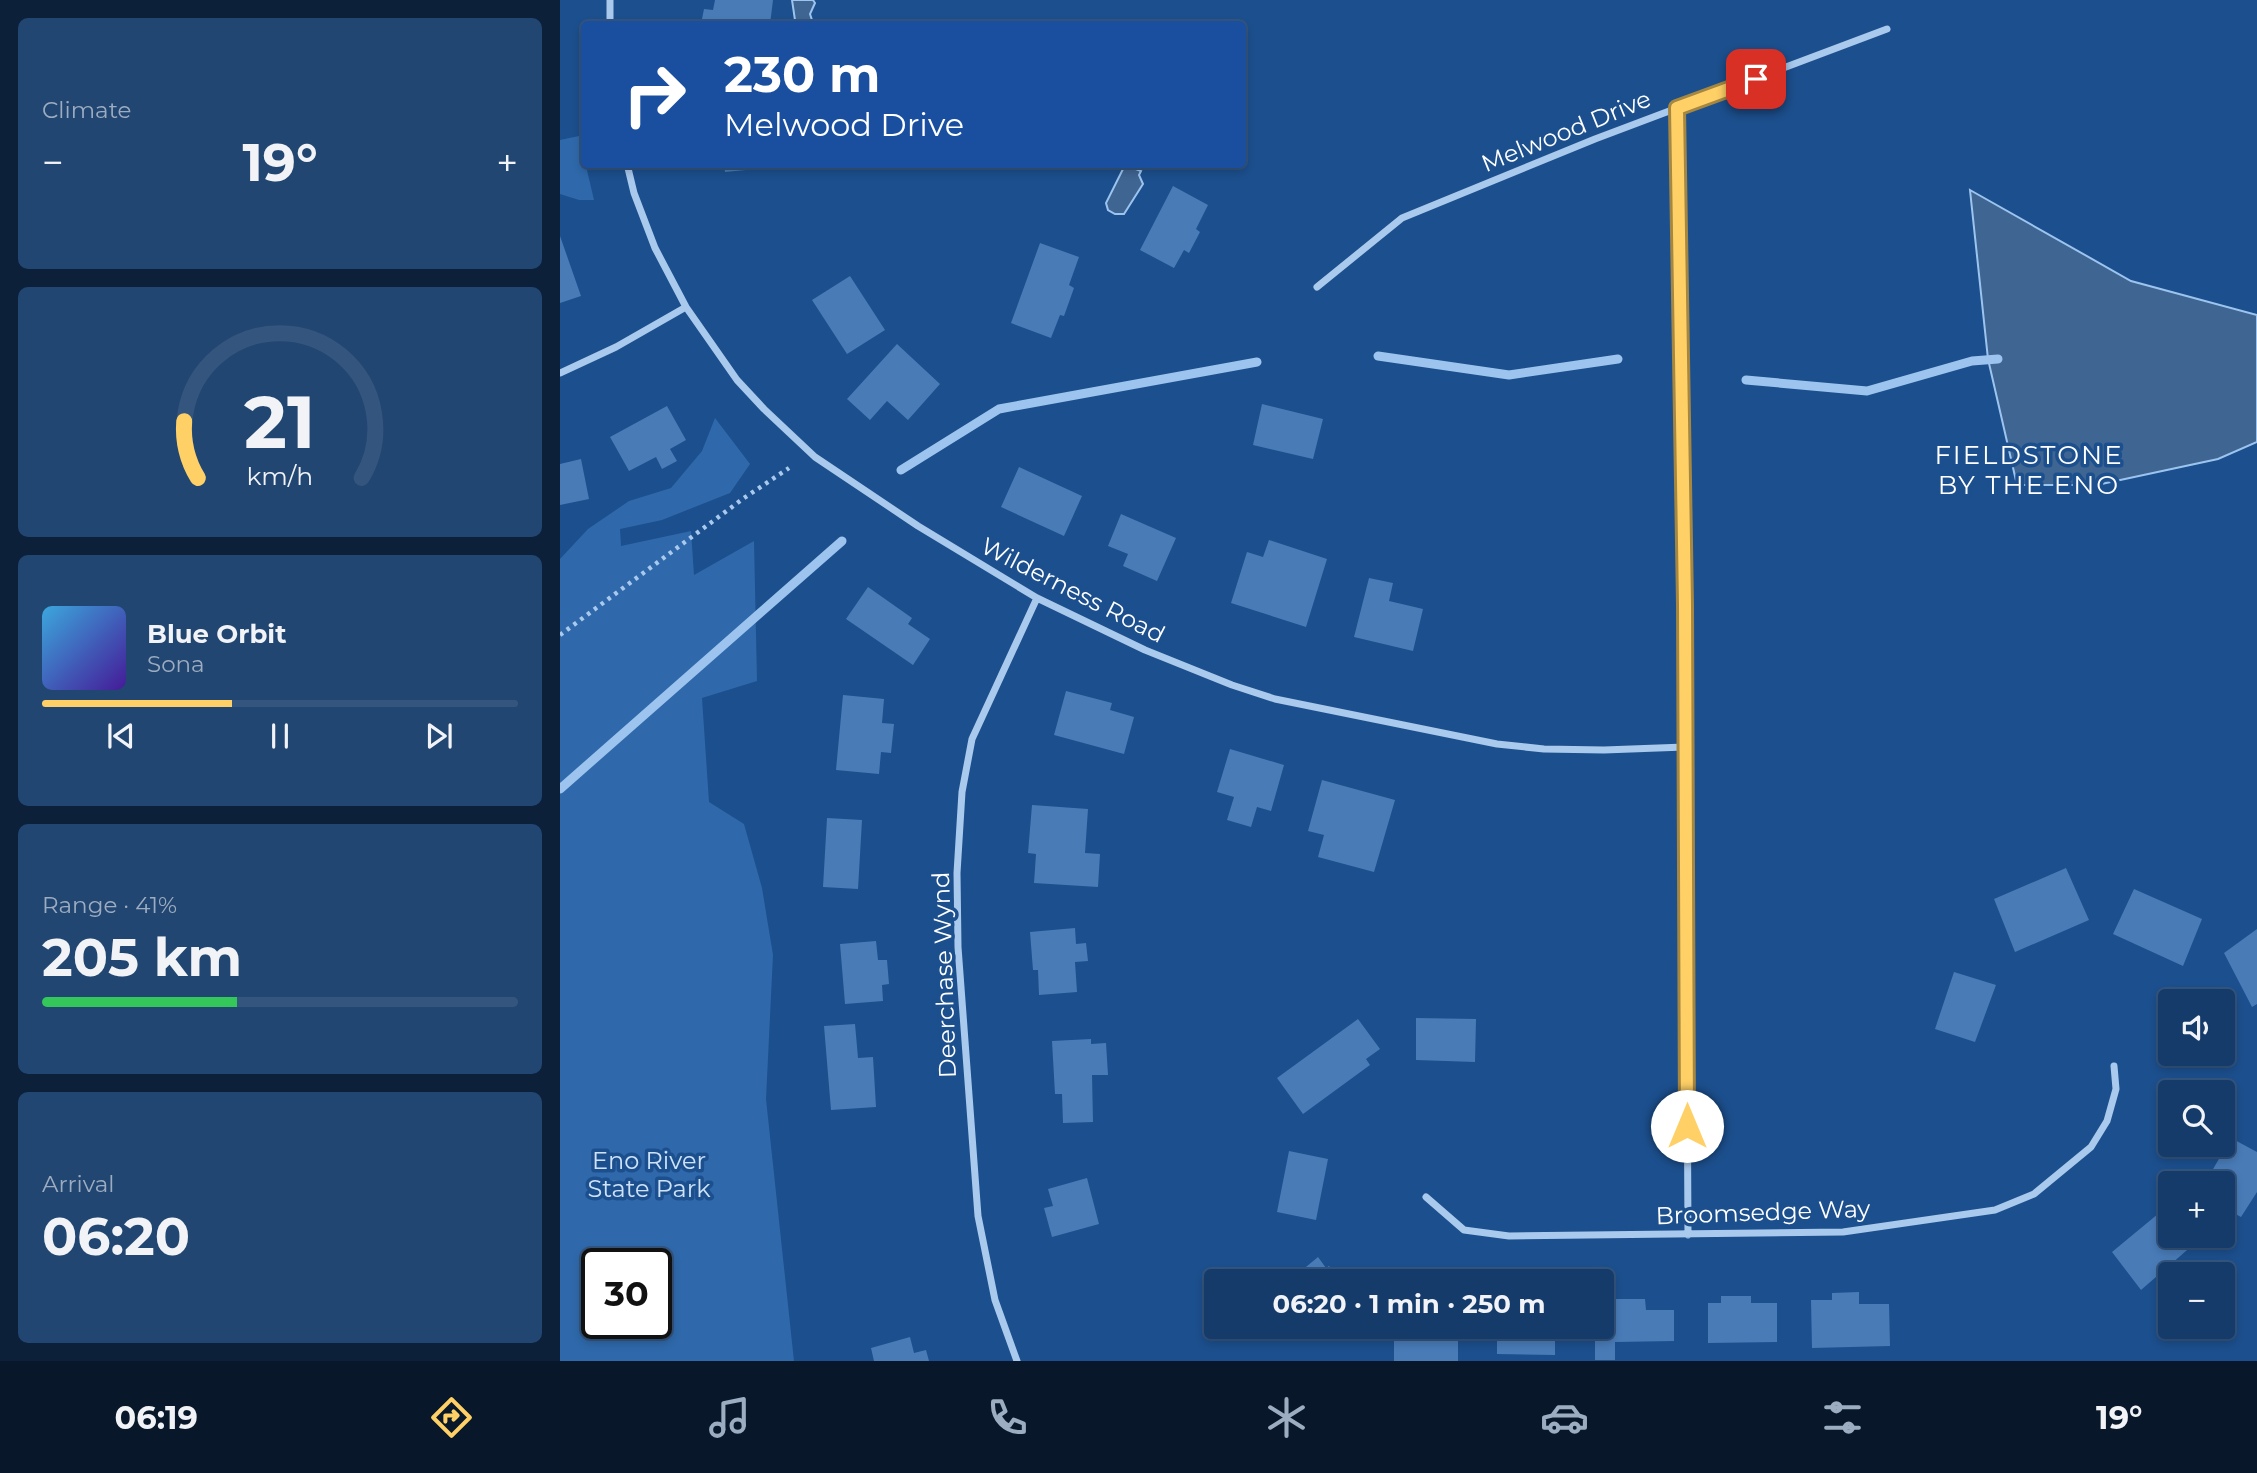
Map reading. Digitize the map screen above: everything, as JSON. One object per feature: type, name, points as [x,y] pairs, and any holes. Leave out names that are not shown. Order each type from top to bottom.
[{"type":"street","points":[[610,0],[610,21]]},
{"type":"street","name":"Melwood Drive","points":[[1317,287],[1402,218],[1677,108],[1887,29]]},
{"type":"street","points":[[1677,108],[1688,1235]]},
{"type":"street","name":"Wilderness Road","points":[[628,168],[634,193],[655,248],[686,307],[737,380],[764,409],[815,457],[918,526],[1038,598],[1145,650],[1275,699],[1509,745],[1580,750],[1685,747]]},
{"type":"street","points":[[560,373],[616,347],[686,307]]},
{"type":"street","name":"Deerchase Wynd","points":[[1017,1361],[995,1300],[978,1216],[958,947],[957,873],[962,792],[972,739],[1038,598]]},
{"type":"street","name":"Broomsedge Way","points":[[1426,1197],[1464,1230],[1509,1236],[1843,1232],[1995,1210],[2034,1194],[2091,1147],[2107,1121],[2116,1089],[2114,1066]]},
{"type":"path","points":[[560,635],[744,498],[789,468]]},
{"type":"green space","points":[[579,136],[581,168],[586,168],[594,200],[579,200],[560,194],[560,140]]},
{"type":"green space","name":"Eno River State Park","points":[[715,418],[750,464],[730,493],[662,520],[620,529],[621,546],[691,531],[694,575],[754,541],[757,681],[702,698],[709,802],[744,824],[762,888],[773,955],[766,1099],[794,1361],[560,1361],[560,559],[588,529],[629,501],[671,488],[702,451]]},
{"type":"shaded area","points":[[792,0],[813,0],[815,3],[810,14],[812,21],[795,20]]},
{"type":"shaded area","points":[[1124,168],[1141,171],[1139,175],[1143,184],[1124,214],[1115,214],[1108,210],[1106,203]]},
{"type":"shaded area","points":[[1970,190],[2131,281],[2257,315],[2257,442],[2218,459],[2097,485],[2017,485],[1988,359]]},
{"type":"building","points":[[715,0],[773,0],[770,21],[702,21],[704,9],[713,10]]},
{"type":"building","points":[[724,168],[767,168],[725,172]]},
{"type":"building","points":[[1173,186],[1208,205],[1196,229],[1200,232],[1189,253],[1184,250],[1174,268],[1140,250]]},
{"type":"building","points":[[560,236],[581,296],[560,303]]},
{"type":"building","points":[[1040,243],[1079,257],[1069,285],[1074,288],[1064,316],[1060,315],[1051,338],[1011,323]]},
{"type":"building","points":[[850,276],[885,330],[847,354],[812,300]]},
{"type":"building","points":[[897,344],[940,384],[908,420],[887,401],[870,420],[847,399]]},
{"type":"building","points":[[1262,404],[1323,419],[1313,459],[1253,445]]},
{"type":"building","points":[[667,406],[686,440],[670,449],[677,461],[662,469],[656,457],[629,471],[610,437]]},
{"type":"building","points":[[581,459],[589,499],[560,505],[560,464]]},
{"type":"building","points":[[1019,467],[1082,496],[1064,536],[1001,507]]},
{"type":"building","points":[[1121,514],[1176,538],[1157,581],[1123,566],[1128,554],[1108,546]]},
{"type":"building","points":[[1269,540],[1327,559],[1306,627],[1231,603],[1247,552],[1263,557]]},
{"type":"building","points":[[1369,578],[1393,583],[1389,601],[1423,609],[1413,651],[1354,637]]},
{"type":"building","points":[[868,587],[912,618],[908,624],[930,639],[913,665],[846,619]]},
{"type":"building","points":[[1066,691],[1112,703],[1110,710],[1134,717],[1124,754],[1054,735]]},
{"type":"building","points":[[843,695],[884,699],[882,723],[894,724],[891,753],[881,752],[879,774],[836,770]]},
{"type":"building","points":[[1230,749],[1284,765],[1271,811],[1257,807],[1251,827],[1227,820],[1234,797],[1217,792]]},
{"type":"building","points":[[1322,780],[1395,800],[1374,872],[1318,857],[1324,835],[1308,831]]},
{"type":"building","points":[[1032,805],[1088,809],[1085,853],[1100,854],[1098,887],[1034,883],[1036,854],[1028,853]]},
{"type":"building","points":[[827,818],[862,820],[858,889],[823,887]]},
{"type":"building","points":[[2066,868],[2089,920],[2015,952],[1994,899]]},
{"type":"building","points":[[2134,889],[2202,919],[2183,966],[2113,934]]},
{"type":"building","points":[[1075,928],[1076,944],[1086,943],[1088,961],[1075,962],[1077,992],[1039,995],[1038,970],[1033,970],[1030,932]]},
{"type":"building","points":[[2257,929],[2257,1004],[2252,1007],[2224,953]]},
{"type":"building","points":[[876,941],[878,960],[887,960],[889,984],[882,985],[883,1001],[845,1004],[840,944]]},
{"type":"building","points":[[1954,972],[1996,985],[1975,1042],[1935,1029]]},
{"type":"building","points":[[1416,1018],[1476,1019],[1475,1062],[1416,1060]]},
{"type":"building","points":[[1358,1019],[1380,1049],[1366,1059],[1370,1065],[1303,1114],[1277,1078]]},
{"type":"building","points":[[855,1024],[858,1058],[873,1057],[876,1107],[831,1110],[824,1026]]},
{"type":"building","points":[[1091,1039],[1091,1044],[1106,1043],[1108,1075],[1092,1075],[1093,1122],[1063,1123],[1062,1094],[1055,1094],[1052,1041]]},
{"type":"building","points":[[2235,1140],[2257,1152],[2257,1192],[2241,1217],[2235,1214],[2235,1171],[2212,1171],[2220,1157],[2235,1157]]},
{"type":"building","points":[[1289,1151],[1328,1159],[1316,1220],[1277,1212]]},
{"type":"building","points":[[1087,1178],[1099,1224],[1052,1237],[1044,1208],[1053,1206],[1048,1189]]},
{"type":"building","points":[[2158,1214],[2158,1248],[2189,1248],[2173,1262],[2158,1262],[2158,1275],[2141,1290],[2112,1252]]},
{"type":"building","points":[[1318,1257],[1326,1268],[1329,1266],[1331,1269],[1304,1269]]},
{"type":"building","points":[[1859,1292],[1859,1304],[1889,1304],[1890,1346],[1812,1348],[1811,1300],[1832,1300],[1832,1293]]},
{"type":"building","points":[[1721,1296],[1751,1296],[1751,1303],[1777,1303],[1777,1342],[1708,1343],[1708,1303],[1721,1303]]},
{"type":"building","points":[[1614,1299],[1645,1299],[1646,1310],[1674,1310],[1674,1341],[1615,1342],[1615,1360],[1595,1360],[1595,1339],[1614,1339]]},
{"type":"building","points":[[910,1337],[914,1353],[926,1350],[929,1361],[874,1361],[871,1348]]},
{"type":"building","points":[[1394,1339],[1458,1339],[1458,1361],[1394,1361]]},
{"type":"building","points":[[1497,1339],[1555,1339],[1555,1355],[1497,1354]]},
{"type":"waterway","points":[[1378,356],[1509,375],[1618,359]]},
{"type":"waterway","points":[[1746,380],[1867,391],[1972,361],[1998,359]]},
{"type":"waterway","points":[[901,470],[999,409],[1257,362]]},
{"type":"waterway","points":[[560,789],[842,541]]},
{"type":"district","name":"FIELDSTONE BY THE ENO","points":[[2029,470]]},
{"type":"route","points":[[1687,1126],[1685,605],[1677,108],[1756,79]]}]
